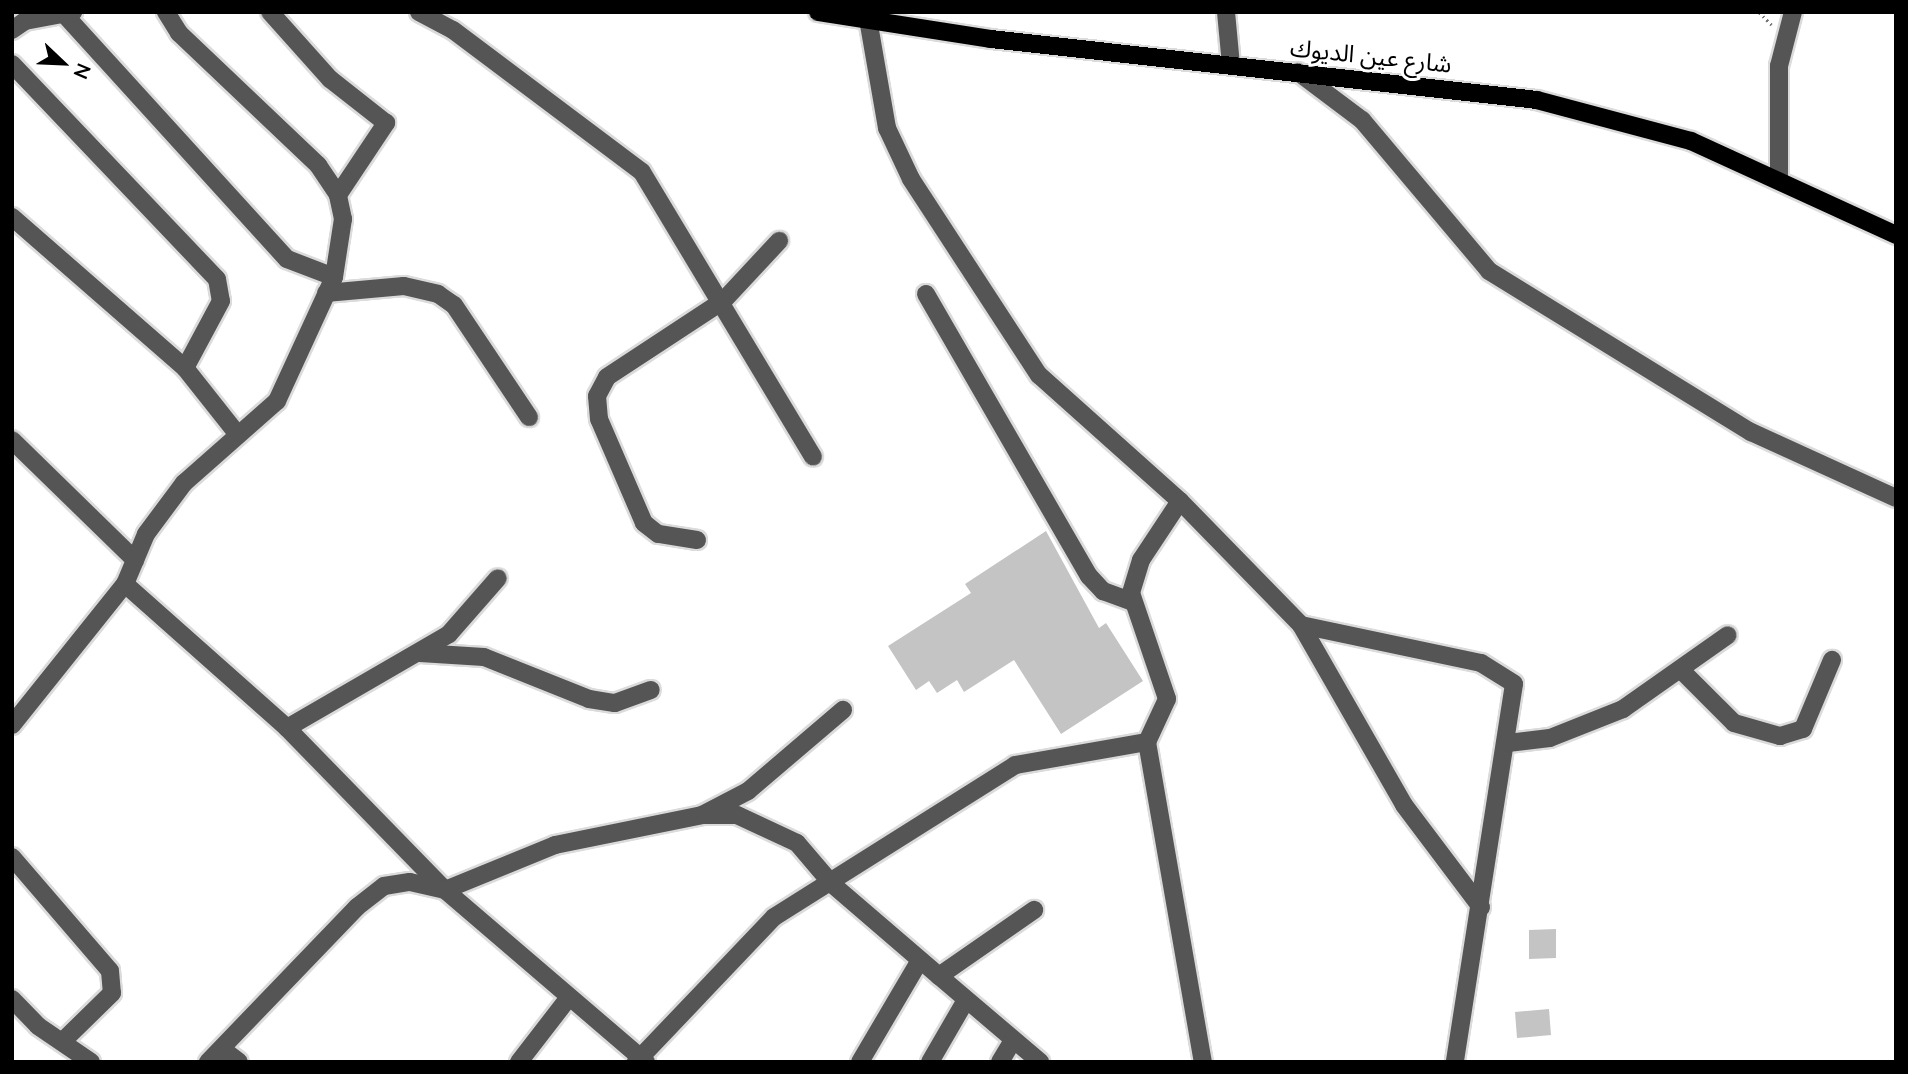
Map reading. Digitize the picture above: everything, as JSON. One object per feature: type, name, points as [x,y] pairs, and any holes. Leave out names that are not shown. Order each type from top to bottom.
[{"type":"main road","name":"شارع عين الديوك","points":[[818,12],[1231,65],[1537,100],[1644,125],[1779,179],[1896,235]]},
{"type":"street","points":[[12,725],[125,584],[135,560],[170,500],[235,431],[277,401],[330,285],[343,219],[338,195],[318,165],[179,33],[166,12]]},
{"type":"street","points":[[270,12],[330,79],[386,123],[338,195]]},
{"type":"street","points":[[419,12],[453,30],[642,172],[724,300],[814,457]]},
{"type":"street","points":[[1226,12],[1231,65]]},
{"type":"street","points":[[1779,179],[1779,66],[1793,12]]},
{"type":"street","points":[[12,30],[68,13],[287,260],[330,285],[404,286],[438,294],[454,305],[529,417]]},
{"type":"street","points":[[868,19],[887,128],[911,179],[1039,375],[1180,501],[1301,625],[1404,804],[1481,906]]},
{"type":"street","points":[[12,64],[217,279],[221,301],[185,368]]},
{"type":"street","points":[[1298,72],[1362,120],[1489,271],[1751,432],[1896,498]]},
{"type":"street","points":[[12,217],[185,368],[235,431]]},
{"type":"street","points":[[697,540],[657,534],[644,523],[599,419],[597,396],[607,377],[724,300],[779,241]]},
{"type":"street","points":[[926,294],[1084,568],[1103,591],[1133,601]]},
{"type":"street","points":[[12,440],[135,560]]},
{"type":"street","points":[[1180,501],[1141,559],[1133,601],[1167,699],[1147,742],[1203,1062]]},
{"type":"street","points":[[287,728],[449,634],[498,578]]},
{"type":"street","points":[[125,584],[287,728],[445,890],[567,1000],[641,1061],[774,917],[832,884],[1015,765],[1147,742]]},
{"type":"street","points":[[1301,625],[1502,672],[1514,684],[1508,743],[1455,1062]]},
{"type":"street","points":[[1508,743],[1526,745],[1588,724],[1683,672],[1728,635]]},
{"type":"street","points":[[420,653],[484,657],[602,701],[633,700],[651,690]]},
{"type":"street","points":[[1683,672],[1734,723],[1780,736],[1802,729],[1832,660]]},
{"type":"street","points":[[702,815],[748,791],[843,710]]},
{"type":"street","points":[[208,1062],[384,886],[410,882],[445,890],[555,845],[702,815],[737,815],[797,843],[832,884],[919,962],[1040,1062]]},
{"type":"street","points":[[12,857],[110,971],[113,993],[63,1041]]},
{"type":"street","points":[[939,976],[1034,910]]},
{"type":"street","points":[[860,1062],[919,962]]},
{"type":"street","points":[[12,999],[91,1062]]},
{"type":"street","points":[[519,1062],[567,1000]]},
{"type":"street","points":[[930,1062],[966,1000]]},
{"type":"street","points":[[1000,1062],[1013,1040]]},
{"type":"street","points":[[222,1049],[239,1062]]},
{"type":"building","points":[[1046,531],[1099,628],[1106,623],[1143,681],[1061,734],[1014,660],[964,692],[957,680],[937,693],[929,681],[916,690],[888,646],[971,593],[965,584]]},
{"type":"building","points":[[1556,929],[1556,958],[1529,959],[1529,930]]},
{"type":"building","points":[[1549,1009],[1551,1035],[1517,1038],[1515,1012]]}]
